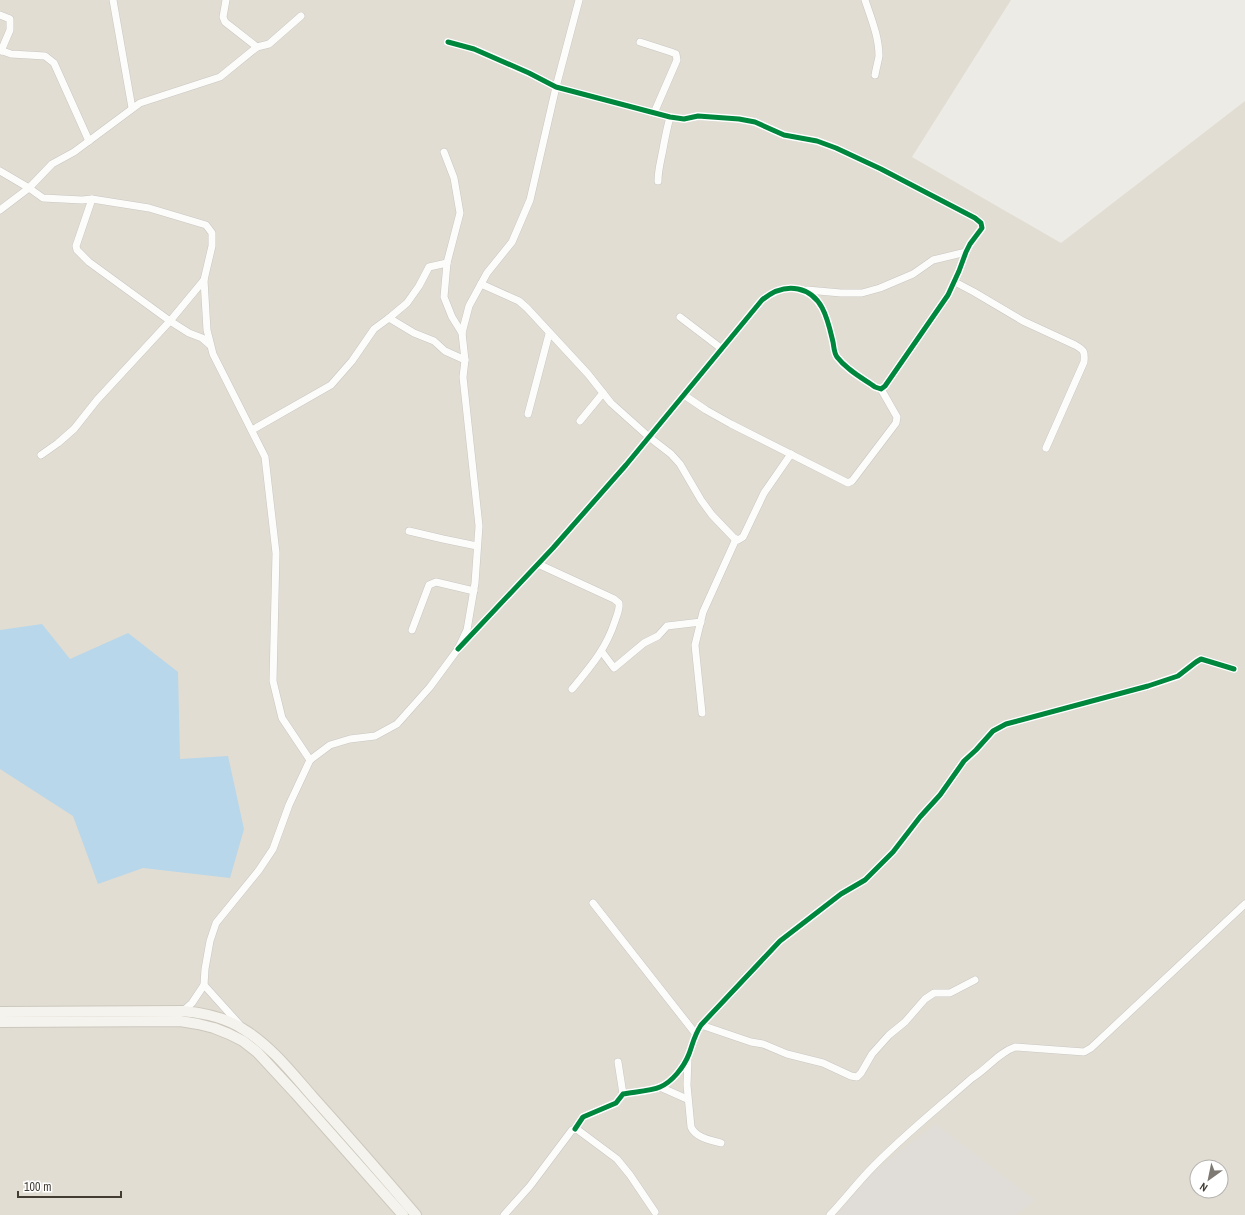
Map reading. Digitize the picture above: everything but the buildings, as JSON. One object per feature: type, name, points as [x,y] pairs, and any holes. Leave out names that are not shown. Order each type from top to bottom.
[{"type":"main road","points":[[0,1012],[183,1011],[215,1016],[243,1028],[264,1045],[303,1086],[367,1157],[416,1215]]},
{"type":"main road","points":[[0,1022],[180,1021],[198,1024],[222,1031],[243,1041],[257,1052],[295,1093],[403,1215]]},
{"type":"main road","points":[[295,1093],[303,1086]]},
{"type":"street","points":[[113,0],[132,108]]},
{"type":"street","points":[[226,0],[223,17],[224,22],[257,46]]},
{"type":"street","points":[[458,650],[467,630],[474,591],[479,526],[463,377],[465,360],[462,333],[468,306],[487,273],[512,242],[530,200],[556,87],[579,0]]},
{"type":"street","points":[[865,0],[877,37],[878,58],[875,75]]},
{"type":"street","points":[[0,15],[10,19],[10,30],[1,50],[11,54],[45,56],[54,64],[89,140]]},
{"type":"street","points":[[0,210],[28,188],[52,164],[74,152],[132,108],[140,103],[220,77],[257,46],[269,44],[301,16]]},
{"type":"street","points":[[448,42],[474,49],[529,73],[556,87],[670,117],[684,119],[698,116],[739,119],[755,122],[784,135],[817,141],[888,172],[982,223],[982,228],[970,244],[955,282],[938,311],[885,386],[881,389]]},
{"type":"street","points":[[640,42],[676,54],[677,60],[654,113]]},
{"type":"street","points":[[658,181],[658,170],[664,137],[670,117]]},
{"type":"street","points":[[444,152],[454,178],[460,214],[447,263],[444,297],[452,317],[462,333]]},
{"type":"street","points":[[0,171],[43,198],[82,200],[92,199],[149,208],[206,225],[212,233],[212,246],[204,280],[207,330],[213,354],[265,457],[276,553],[273,681],[282,718],[310,760]]},
{"type":"street","points":[[92,199],[76,246],[77,250],[89,262],[170,321],[189,333],[202,338],[211,345]]},
{"type":"street","points":[[183,1011],[192,1003],[204,985],[210,941],[216,923],[259,870],[273,849],[289,805],[310,760],[330,744],[350,739],[375,736],[397,724],[430,687],[458,650],[538,564],[626,465],[762,300],[772,292],[783,288],[841,293],[862,293],[880,288],[913,274],[933,260],[966,252]]},
{"type":"street","points":[[252,430],[331,385],[352,361],[374,329],[408,303],[429,267],[447,263]]},
{"type":"street","points":[[41,455],[74,429],[97,400],[170,321],[204,280]]},
{"type":"street","points":[[955,282],[1023,320],[1083,350],[1085,355],[1084,362],[1046,448]]},
{"type":"street","points":[[481,284],[519,301],[527,308],[549,334],[588,374],[611,403],[649,438],[671,454],[680,464],[701,500],[712,515],[736,539]]},
{"type":"street","points":[[684,395],[706,410],[791,454],[848,483],[852,481],[896,423],[897,417],[881,389],[875,387],[848,368],[836,355],[824,310],[816,298],[809,292],[797,289]]},
{"type":"street","points":[[680,317],[722,349]]},
{"type":"street","points":[[389,318],[414,333],[434,341],[445,351],[465,360]]},
{"type":"street","points":[[528,414],[549,334]]},
{"type":"street","points":[[580,421],[603,393]]},
{"type":"street","points":[[736,539],[738,540],[743,537],[764,493],[791,454]]},
{"type":"street","points":[[409,531],[478,546]]},
{"type":"street","points":[[702,713],[695,645],[703,612],[736,539]]},
{"type":"street","points":[[538,564],[614,599],[619,603],[620,608],[602,652],[572,689]]},
{"type":"street","points":[[412,630],[429,585],[436,582],[474,591]]},
{"type":"street","points":[[602,652],[614,668],[644,643],[658,636],[667,626],[701,622]]},
{"type":"street","points":[[504,1215],[530,1186],[583,1117],[616,1102],[623,1094],[660,1087],[670,1080],[680,1070],[688,1056],[695,1034],[701,1025],[780,941],[842,894],[865,880],[893,852],[940,794],[964,760],[976,750],[993,731],[1006,724],[1148,686],[1178,676],[1201,659],[1234,669]]},
{"type":"street","points":[[593,903],[695,1034]]},
{"type":"street","points":[[830,1215],[868,1172],[896,1145],[972,1078],[1008,1050],[1014,1047],[1084,1052],[1091,1048],[1245,904]]},
{"type":"street","points":[[701,1025],[751,1042],[763,1044],[787,1054],[823,1063],[856,1078],[861,1073],[872,1054],[905,1022],[925,999],[934,993],[950,993],[975,980]]},
{"type":"street","points":[[204,985],[243,1028]]},
{"type":"street","points":[[688,1056],[687,1099],[690,1111],[691,1127],[694,1133],[721,1143]]},
{"type":"street","points":[[618,1062],[623,1094]]},
{"type":"street","points":[[660,1087],[687,1099]]},
{"type":"street","points":[[575,1129],[617,1159],[630,1174],[655,1212]]},
{"type":"shaded area","points":[[0,0],[1011,0],[912,157],[1061,243],[1245,101],[1245,1215],[0,1215]]},
{"type":"shaded area","points":[[936,1124],[1035,1200],[1016,1215],[837,1215],[870,1175]]},
{"type":"water","points":[[42,624],[70,659],[128,633],[178,672],[180,759],[228,756],[244,829],[230,878],[143,868],[98,884],[73,816],[0,769],[0,630]]},
{"type":"cycle path","points":[[448,42],[474,49],[529,73],[556,87],[670,117],[684,119],[698,116],[739,119],[755,122],[784,135],[817,141],[836,148],[881,169],[975,218],[981,223],[982,228],[970,244],[948,295],[885,386],[881,389],[875,387],[855,374],[837,357],[826,317],[819,302],[813,296],[798,289],[788,288],[770,294],[762,300],[626,465],[553,548],[458,649]]},
{"type":"cycle path","points":[[575,1129],[583,1117],[616,1103],[623,1094],[656,1088],[669,1082],[681,1069],[687,1059],[695,1036],[701,1025],[780,941],[841,894],[865,880],[893,852],[920,817],[940,795],[964,761],[993,731],[1006,724],[1148,686],[1178,676],[1201,659],[1234,669]]}]
